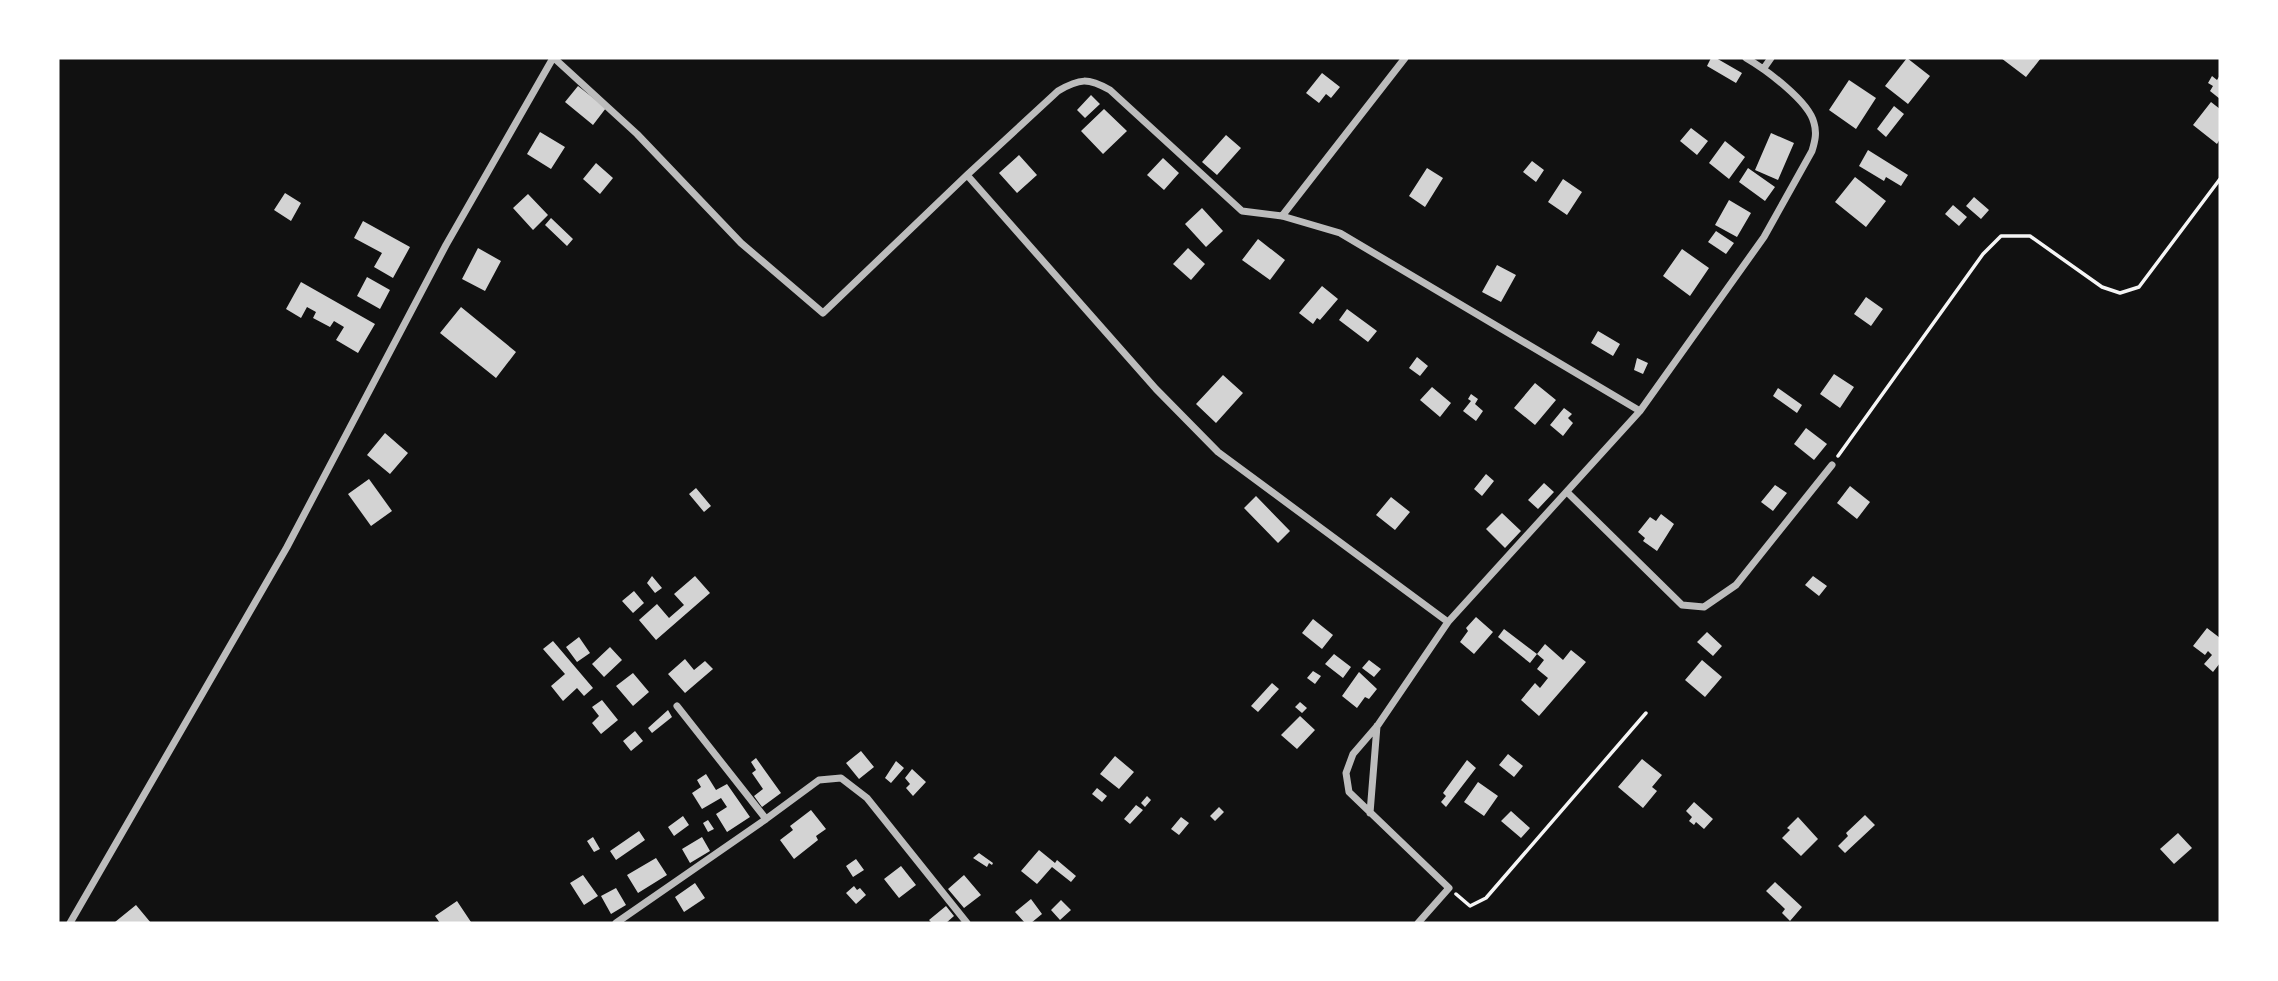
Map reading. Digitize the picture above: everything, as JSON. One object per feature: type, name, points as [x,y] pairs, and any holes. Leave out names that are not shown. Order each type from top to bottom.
[{"type":"street","points":[[70,923],[287,547],[446,244],[553,58],[637,134],[741,243],[823,313],[1058,91],[1074,82],[1093,81],[1110,90],[1242,211],[1282,216],[1340,233],[1640,411]]},
{"type":"street","points":[[1282,216],[1405,58]]},
{"type":"street","points":[[1418,923],[1449,888],[1349,792],[1346,773],[1353,754],[1378,725],[1448,622],[1640,411],[1764,237],[1812,150],[1816,136],[1814,121],[1806,108],[1763,68],[1746,58]]},
{"type":"street","points":[[1763,68],[1771,58]]},
{"type":"street","points":[[967,175],[1156,389],[1219,452],[1448,622]]},
{"type":"street","points":[[1568,493],[1682,605],[1704,607],[1736,585],[1832,464]]},
{"type":"street","points":[[677,706],[766,820]]},
{"type":"street","points":[[1370,813],[1378,725]]},
{"type":"street","points":[[616,923],[766,820],[819,780],[841,778],[867,798],[968,923]]},
{"type":"path","points":[[1832,464],[1983,254],[2001,236],[2030,236],[2102,286],[2120,293],[2139,287],[2220,179]]},
{"type":"path","points":[[1449,888],[1470,906],[1486,898],[1646,713]]},
{"type":"building","points":[[1711,58],[1716,58],[1742,73],[1736,83],[1707,66]]},
{"type":"building","points":[[1907,58],[1930,76],[1908,104],[1885,86]]},
{"type":"building","points":[[2001,58],[2041,58],[2026,77]]},
{"type":"building","points":[[1322,73],[1340,87],[1331,98],[1326,94],[1319,103],[1306,93]]},
{"type":"building","points":[[2220,75],[2220,99],[2210,91],[2213,86],[2208,83],[2212,76],[2217,80]]},
{"type":"building","points":[[1849,80],[1876,98],[1856,129],[1829,110]]},
{"type":"building","points":[[578,86],[606,108],[593,125],[565,102]]},
{"type":"building","points":[[1091,95],[1100,104],[1085,118],[1077,110]]},
{"type":"building","points":[[2211,102],[2220,109],[2220,139],[2217,144],[2193,125]]},
{"type":"building","points":[[1894,106],[1904,114],[1886,137],[1877,129]]},
{"type":"building","points":[[1104,109],[1127,131],[1103,154],[1081,131]]},
{"type":"building","points":[[1691,128],[1708,141],[1697,155],[1680,141]]},
{"type":"building","points":[[540,132],[565,147],[551,169],[527,154]]},
{"type":"building","points":[[1771,133],[1794,143],[1778,180],[1755,170]]},
{"type":"building","points":[[1226,135],[1241,148],[1217,175],[1202,162]]},
{"type":"building","points":[[1725,141],[1745,157],[1729,179],[1709,163]]},
{"type":"building","points":[[1868,150],[1908,175],[1901,186],[1886,177],[1884,181],[1859,166]]},
{"type":"building","points":[[1019,155],[1037,175],[1017,193],[999,173]]},
{"type":"building","points":[[1163,158],[1179,173],[1164,190],[1147,175]]},
{"type":"building","points":[[1532,161],[1544,170],[1536,182],[1523,172]]},
{"type":"building","points":[[596,163],[613,178],[600,194],[583,179]]},
{"type":"building","points":[[1427,168],[1443,178],[1425,207],[1409,196]]},
{"type":"building","points":[[1748,168],[1775,187],[1765,201],[1739,182]]},
{"type":"building","points":[[1855,177],[1886,201],[1866,227],[1835,202]]},
{"type":"building","points":[[1563,179],[1582,192],[1567,215],[1548,202]]},
{"type":"building","points":[[285,193],[301,203],[291,221],[274,210]]},
{"type":"building","points":[[528,194],[548,215],[533,230],[513,208]]},
{"type":"building","points":[[1974,197],[1989,210],[1981,219],[1966,206]]},
{"type":"building","points":[[1729,200],[1751,213],[1737,237],[1715,225]]},
{"type":"building","points":[[1953,205],[1967,217],[1959,226],[1945,214]]},
{"type":"building","points":[[1202,208],[1223,231],[1206,247],[1185,224]]},
{"type":"building","points":[[551,218],[573,239],[567,246],[545,225]]},
{"type":"building","points":[[363,221],[410,247],[393,278],[374,267],[382,253],[354,238]]},
{"type":"building","points":[[1716,231],[1734,243],[1726,254],[1708,242]]},
{"type":"building","points":[[1258,239],[1285,260],[1270,280],[1242,260]]},
{"type":"building","points":[[478,248],[501,261],[485,291],[462,279]]},
{"type":"building","points":[[1188,248],[1205,264],[1191,280],[1173,264]]},
{"type":"building","points":[[1682,249],[1709,268],[1690,296],[1663,276]]},
{"type":"building","points":[[1497,265],[1516,275],[1501,302],[1482,292]]},
{"type":"building","points":[[367,277],[390,290],[380,309],[357,296]]},
{"type":"building","points":[[301,282],[375,324],[358,353],[336,340],[344,327],[334,321],[330,327],[313,318],[316,312],[307,307],[301,318],[286,309]]},
{"type":"building","points":[[1322,286],[1338,299],[1320,320],[1317,318],[1313,324],[1299,313]]},
{"type":"building","points":[[1866,297],[1883,309],[1871,326],[1854,314]]},
{"type":"building","points":[[461,307],[516,352],[496,378],[440,333]]},
{"type":"building","points":[[1347,309],[1377,331],[1368,342],[1339,320]]},
{"type":"building","points":[[1598,331],[1620,344],[1613,356],[1591,343]]},
{"type":"building","points":[[1417,357],[1428,366],[1420,376],[1409,368]]},
{"type":"building","points":[[1637,358],[1648,363],[1643,374],[1634,370]]},
{"type":"building","points":[[1834,374],[1854,387],[1840,408],[1820,394]]},
{"type":"building","points":[[1223,375],[1243,393],[1216,423],[1196,404]]},
{"type":"building","points":[[1535,383],[1556,400],[1535,425],[1514,408]]},
{"type":"building","points":[[1432,387],[1451,403],[1440,417],[1420,400]]},
{"type":"building","points":[[1778,388],[1802,405],[1797,413],[1773,396]]},
{"type":"building","points":[[1471,394],[1478,399],[1475,404],[1483,411],[1476,421],[1463,411],[1471,401],[1468,399]]},
{"type":"building","points":[[1564,408],[1572,414],[1568,418],[1573,423],[1563,436],[1550,425]]},
{"type":"building","points":[[1806,428],[1827,444],[1814,460],[1794,444]]},
{"type":"building","points":[[385,433],[408,453],[390,474],[367,455]]},
{"type":"building","points":[[1486,474],[1494,481],[1482,496],[1474,489]]},
{"type":"building","points":[[369,479],[392,511],[371,526],[348,494]]},
{"type":"building","points":[[1544,483],[1554,492],[1538,509],[1528,500]]},
{"type":"building","points":[[1775,485],[1787,493],[1773,511],[1761,502]]},
{"type":"building","points":[[1850,486],[1870,502],[1857,519],[1837,503]]},
{"type":"building","points":[[696,488],[711,506],[704,512],[689,494]]},
{"type":"building","points":[[1256,496],[1290,531],[1278,543],[1244,508]]},
{"type":"building","points":[[1391,497],[1410,512],[1395,530],[1376,515]]},
{"type":"building","points":[[1502,513],[1521,531],[1505,548],[1486,529]]},
{"type":"building","points":[[1661,514],[1674,524],[1657,551],[1643,541],[1645,538],[1638,532],[1650,517],[1656,521]]},
{"type":"building","points":[[652,576],[662,588],[655,593],[647,583]]},
{"type":"building","points":[[695,576],[710,593],[656,640],[639,620],[657,604],[669,618],[684,605],[674,594]]},
{"type":"building","points":[[1813,576],[1827,586],[1819,596],[1805,585]]},
{"type":"building","points":[[634,591],[644,603],[633,613],[622,601]]},
{"type":"building","points":[[1476,617],[1493,632],[1474,654],[1460,642],[1468,631],[1466,628]]},
{"type":"building","points":[[1313,619],[1333,635],[1322,649],[1302,633]]},
{"type":"building","points":[[2207,628],[2220,638],[2220,663],[2213,672],[2204,664],[2212,655],[2208,651],[2205,655],[2193,646]]},
{"type":"building","points":[[1504,629],[1537,654],[1530,663],[1498,637]]},
{"type":"building","points":[[1707,632],[1722,646],[1713,656],[1697,642]]},
{"type":"building","points":[[579,637],[590,653],[577,662],[566,647]]},
{"type":"building","points":[[553,641],[593,688],[584,696],[577,688],[563,701],[551,686],[565,674],[543,649]]},
{"type":"building","points":[[1545,644],[1563,660],[1571,650],[1586,662],[1539,716],[1521,700],[1535,683],[1540,688],[1548,678],[1537,669],[1544,660],[1537,654]]},
{"type":"building","points":[[610,647],[622,660],[604,677],[592,664]]},
{"type":"building","points":[[1334,654],[1351,667],[1343,678],[1325,664]]},
{"type":"building","points":[[685,659],[694,670],[705,661],[713,669],[685,693],[668,674]]},
{"type":"building","points":[[1369,660],[1381,669],[1374,677],[1362,668]]},
{"type":"building","points":[[1702,660],[1722,677],[1705,697],[1685,680]]},
{"type":"building","points":[[1313,671],[1321,676],[1315,684],[1307,678]]},
{"type":"building","points":[[1359,672],[1377,689],[1369,699],[1365,697],[1357,708],[1342,696]]},
{"type":"building","points":[[633,673],[649,692],[633,706],[616,686]]},
{"type":"building","points":[[1272,683],[1279,689],[1258,712],[1251,706]]},
{"type":"building","points":[[602,700],[618,720],[601,734],[592,723],[599,716],[592,707]]},
{"type":"building","points":[[1300,702],[1307,708],[1302,713],[1295,707]]},
{"type":"building","points":[[668,710],[672,717],[652,733],[648,728]]},
{"type":"building","points":[[1300,716],[1315,730],[1297,749],[1281,735]]},
{"type":"building","points":[[635,731],[643,741],[631,751],[623,741]]},
{"type":"building","points":[[861,751],[874,767],[859,779],[846,763]]},
{"type":"building","points":[[1508,754],[1523,766],[1514,777],[1499,765]]},
{"type":"building","points":[[1115,756],[1134,772],[1119,789],[1100,774]]},
{"type":"building","points":[[756,758],[781,793],[762,807],[754,796],[763,789],[752,773],[756,770],[751,762]]},
{"type":"building","points":[[1642,759],[1662,775],[1652,787],[1657,791],[1643,808],[1618,787]]},
{"type":"building","points":[[1467,760],[1476,768],[1446,807],[1441,802],[1446,796],[1443,793]]},
{"type":"building","points":[[896,761],[904,768],[891,783],[885,778]]},
{"type":"building","points":[[912,769],[926,782],[913,796],[906,788],[910,784],[905,778]]},
{"type":"building","points":[[706,774],[716,790],[727,784],[750,817],[727,832],[716,814],[727,807],[721,798],[702,809],[692,793],[701,787],[697,780]]},
{"type":"building","points":[[1478,782],[1498,796],[1484,816],[1464,802]]},
{"type":"building","points":[[1097,788],[1107,796],[1102,802],[1092,794]]},
{"type":"building","points":[[1147,796],[1151,800],[1145,807],[1141,803]]},
{"type":"building","points":[[1694,802],[1713,819],[1704,829],[1696,822],[1694,825],[1689,821],[1692,817],[1686,811]]},
{"type":"building","points":[[1136,805],[1143,810],[1130,824],[1124,819]]},
{"type":"building","points":[[1219,807],[1224,812],[1215,821],[1210,816]]},
{"type":"building","points":[[811,810],[826,829],[816,836],[818,840],[794,859],[780,840],[793,830],[790,826]]},
{"type":"building","points":[[1511,811],[1530,828],[1521,838],[1501,821]]},
{"type":"building","points":[[1865,815],[1875,825],[1845,853],[1838,846],[1848,836],[1846,833]]},
{"type":"building","points":[[683,816],[689,825],[674,836],[668,827]]},
{"type":"building","points":[[1181,817],[1189,823],[1179,835],[1171,829]]},
{"type":"building","points":[[1798,817],[1818,839],[1801,856],[1782,838]]},
{"type":"building","points":[[708,820],[714,829],[708,832],[703,823]]},
{"type":"building","points":[[639,831],[645,840],[616,860],[610,851]]},
{"type":"building","points":[[2178,833],[2192,848],[2174,864],[2160,849]]},
{"type":"building","points":[[593,837],[600,849],[594,852],[587,841]]},
{"type":"building","points":[[702,837],[710,851],[690,863],[682,849]]},
{"type":"building","points":[[1039,850],[1055,863],[1057,860],[1076,876],[1071,882],[1052,867],[1037,884],[1021,871]]},
{"type":"building","points":[[979,853],[993,863],[992,865],[989,863],[987,867],[973,858]]},
{"type":"building","points":[[656,858],[667,875],[638,893],[627,875]]},
{"type":"building","points":[[856,859],[864,870],[853,877],[846,866]]},
{"type":"building","points":[[901,866],[916,885],[899,898],[884,879]]},
{"type":"building","points":[[583,875],[598,896],[584,905],[570,883]]},
{"type":"building","points":[[964,875],[981,895],[964,908],[948,889]]},
{"type":"building","points":[[1775,882],[1802,907],[1790,921],[1782,913],[1785,909],[1766,891]]},
{"type":"building","points":[[695,883],[705,898],[684,912],[675,897]]},
{"type":"building","points":[[854,886],[866,895],[856,904],[846,893]]},
{"type":"building","points":[[616,888],[626,905],[611,914],[601,896]]},
{"type":"building","points":[[1031,899],[1042,914],[1031,923],[1025,923],[1015,912]]},
{"type":"building","points":[[1061,900],[1071,910],[1060,920],[1051,910]]},
{"type":"building","points":[[457,901],[471,922],[440,923],[435,916]]},
{"type":"building","points":[[136,905],[151,923],[115,922]]},
{"type":"building","points":[[946,906],[954,916],[946,923],[932,923],[929,920]]}]
